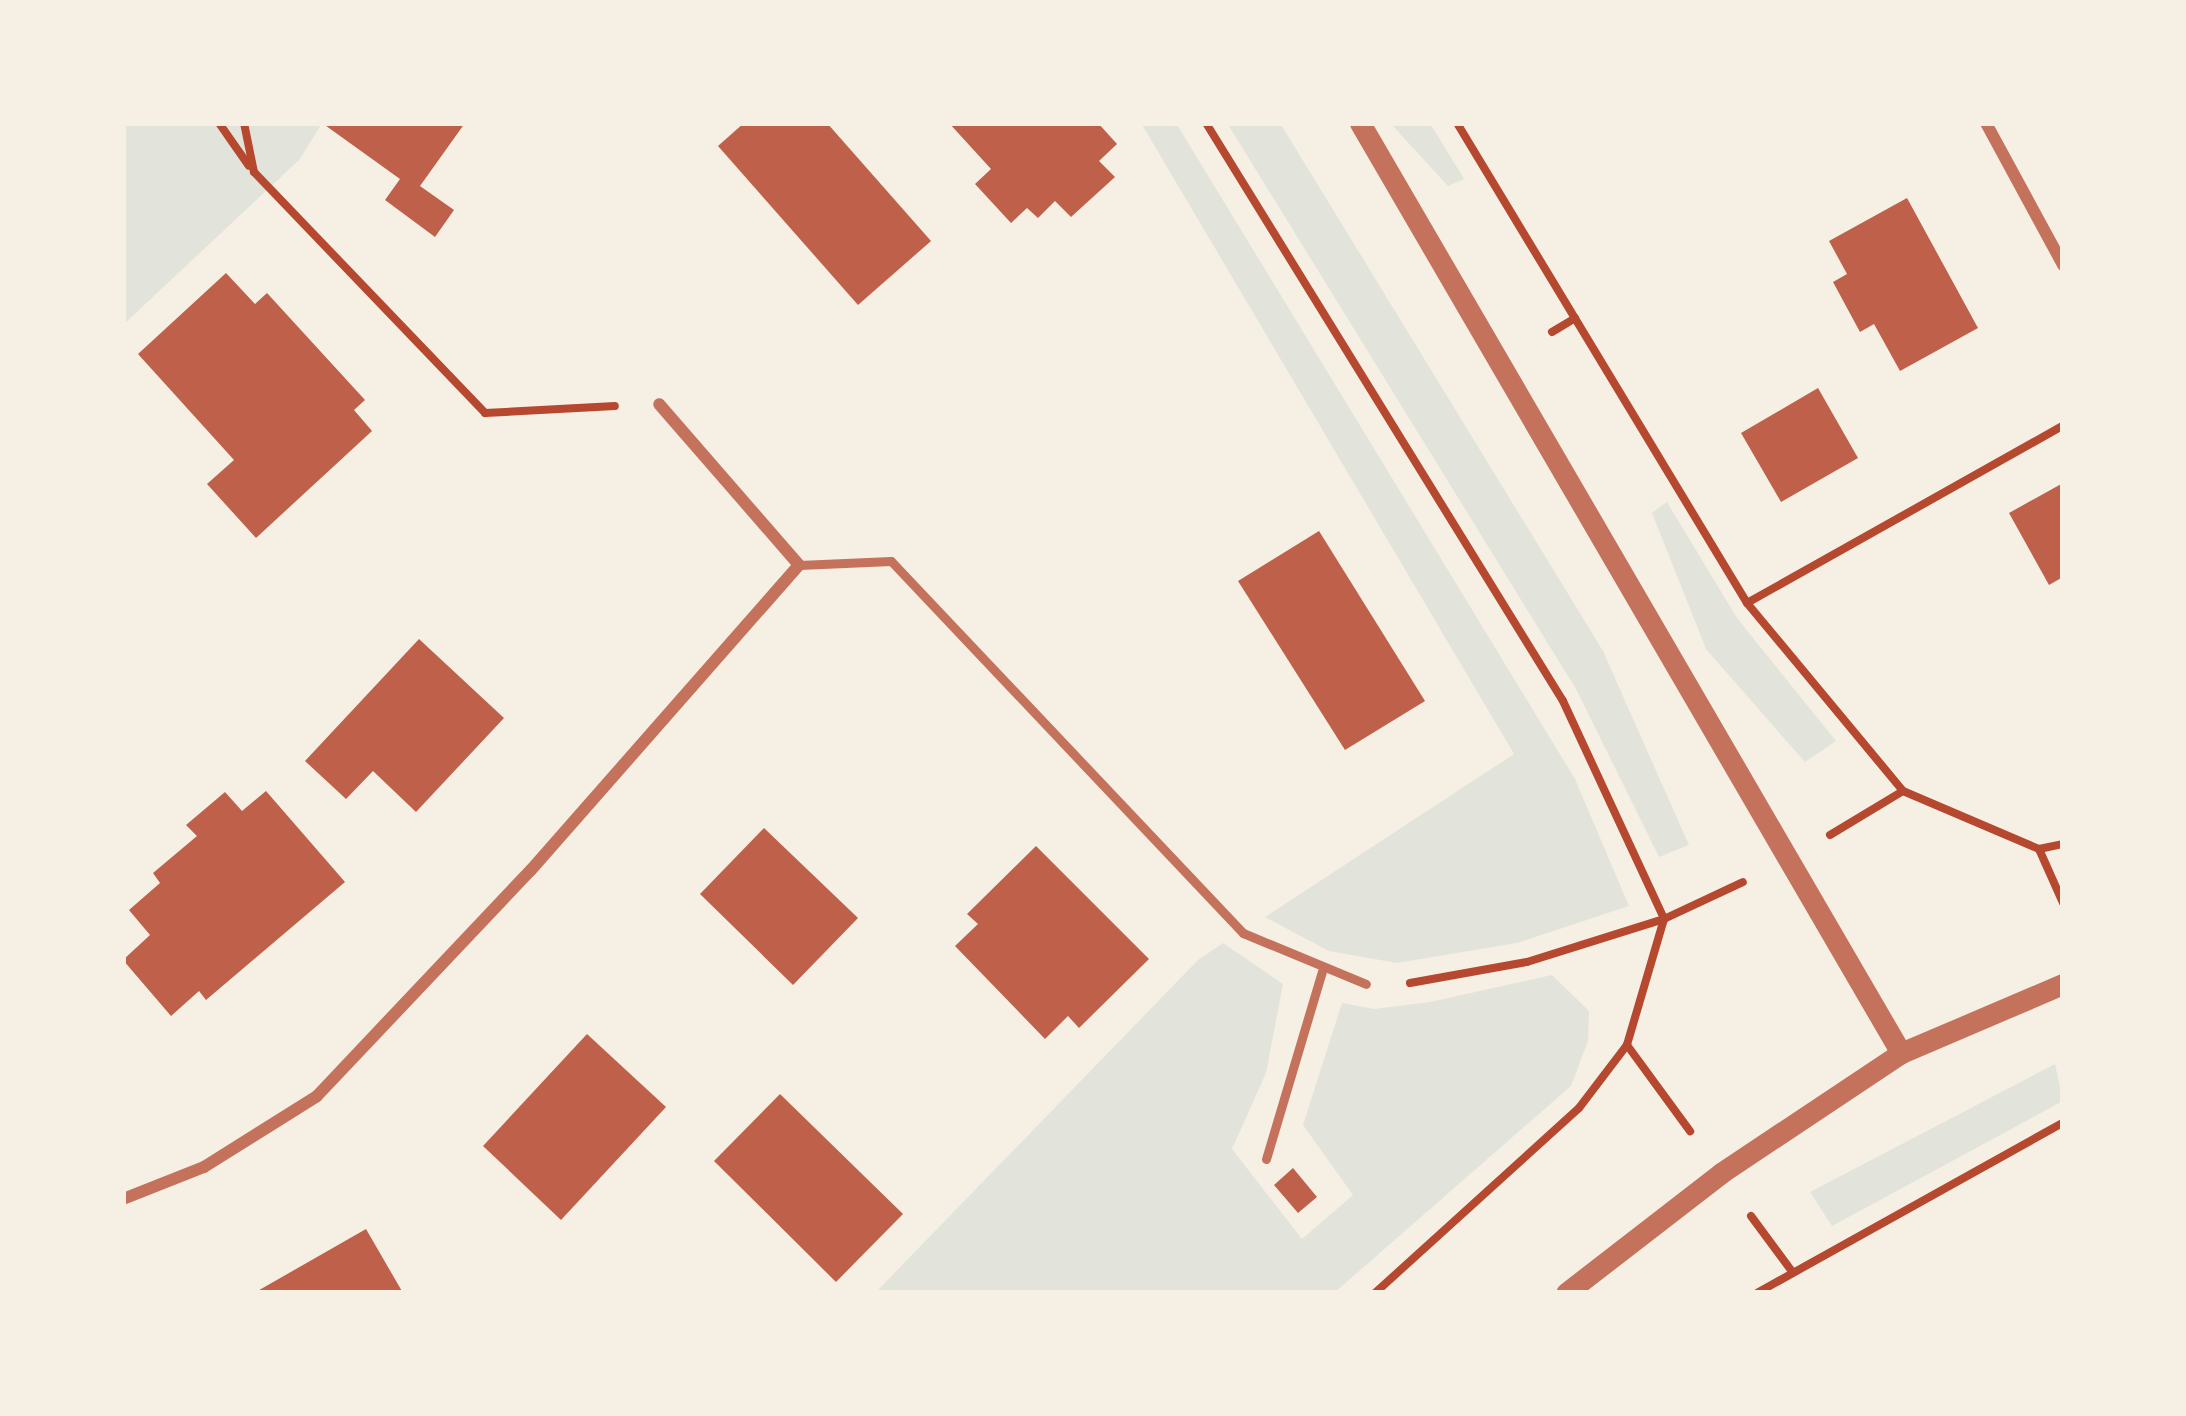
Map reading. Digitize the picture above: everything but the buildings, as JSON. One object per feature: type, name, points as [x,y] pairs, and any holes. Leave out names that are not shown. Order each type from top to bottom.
[{"type":"street","points":[[1360,123],[1901,1053]]},
{"type":"street","points":[[1986,123],[2063,265]]},
{"type":"street","points":[[123,1199],[204,1167],[317,1096],[531,870],[799,565],[658,404]]},
{"type":"street","points":[[1566,1293],[1721,1174],[1901,1053],[2063,984]]},
{"type":"lane","points":[[799,565],[891,561],[1243,933],[1322,971],[1366,984]]},
{"type":"lane","points":[[1266,1159],[1322,971]]},
{"type":"path","points":[[219,123],[254,172],[484,413],[658,404]]},
{"type":"path","points":[[244,123],[254,172]]},
{"type":"path","points":[[1206,123],[1563,701],[1664,919],[1627,1045],[1579,1108],[1376,1293]]},
{"type":"path","points":[[1456,123],[1747,603],[1903,791],[2039,849],[2063,844]]},
{"type":"path","points":[[1552,332],[1575,318]]},
{"type":"path","points":[[1747,603],[2063,426]]},
{"type":"path","points":[[1366,984],[1427,982],[1526,962],[1664,919],[1788,860],[1903,791]]},
{"type":"path","points":[[2039,849],[2063,903]]},
{"type":"path","points":[[1627,1045],[1791,1270]]},
{"type":"path","points":[[1757,1293],[1791,1270],[2063,1124]]},
{"type":"shaded area","points":[[123,123],[322,123],[300,159],[123,325]]},
{"type":"shaded area","points":[[1141,123],[1176,123],[1575,779],[1629,906],[1517,943],[1397,963],[1329,951],[1265,917],[1514,754]]},
{"type":"shaded area","points":[[1227,123],[1280,123],[1603,651],[1689,845],[1659,857],[1576,689]]},
{"type":"shaded area","points":[[1390,123],[1430,123],[1464,179],[1448,186]]},
{"type":"shaded area","points":[[1667,502],[1737,618],[1836,741],[1805,762],[1706,649],[1652,513]]},
{"type":"shaded area","points":[[1223,943],[1283,984],[1266,1073],[1232,1149],[1302,1239],[1353,1195],[1303,1125],[1342,1003],[1374,1009],[1430,1002],[1552,975],[1589,1011],[1588,1041],[1571,1086],[1334,1293],[875,1293],[1198,960]]},
{"type":"shaded area","points":[[2055,1064],[2063,1101],[1832,1226],[1810,1192]]}]
